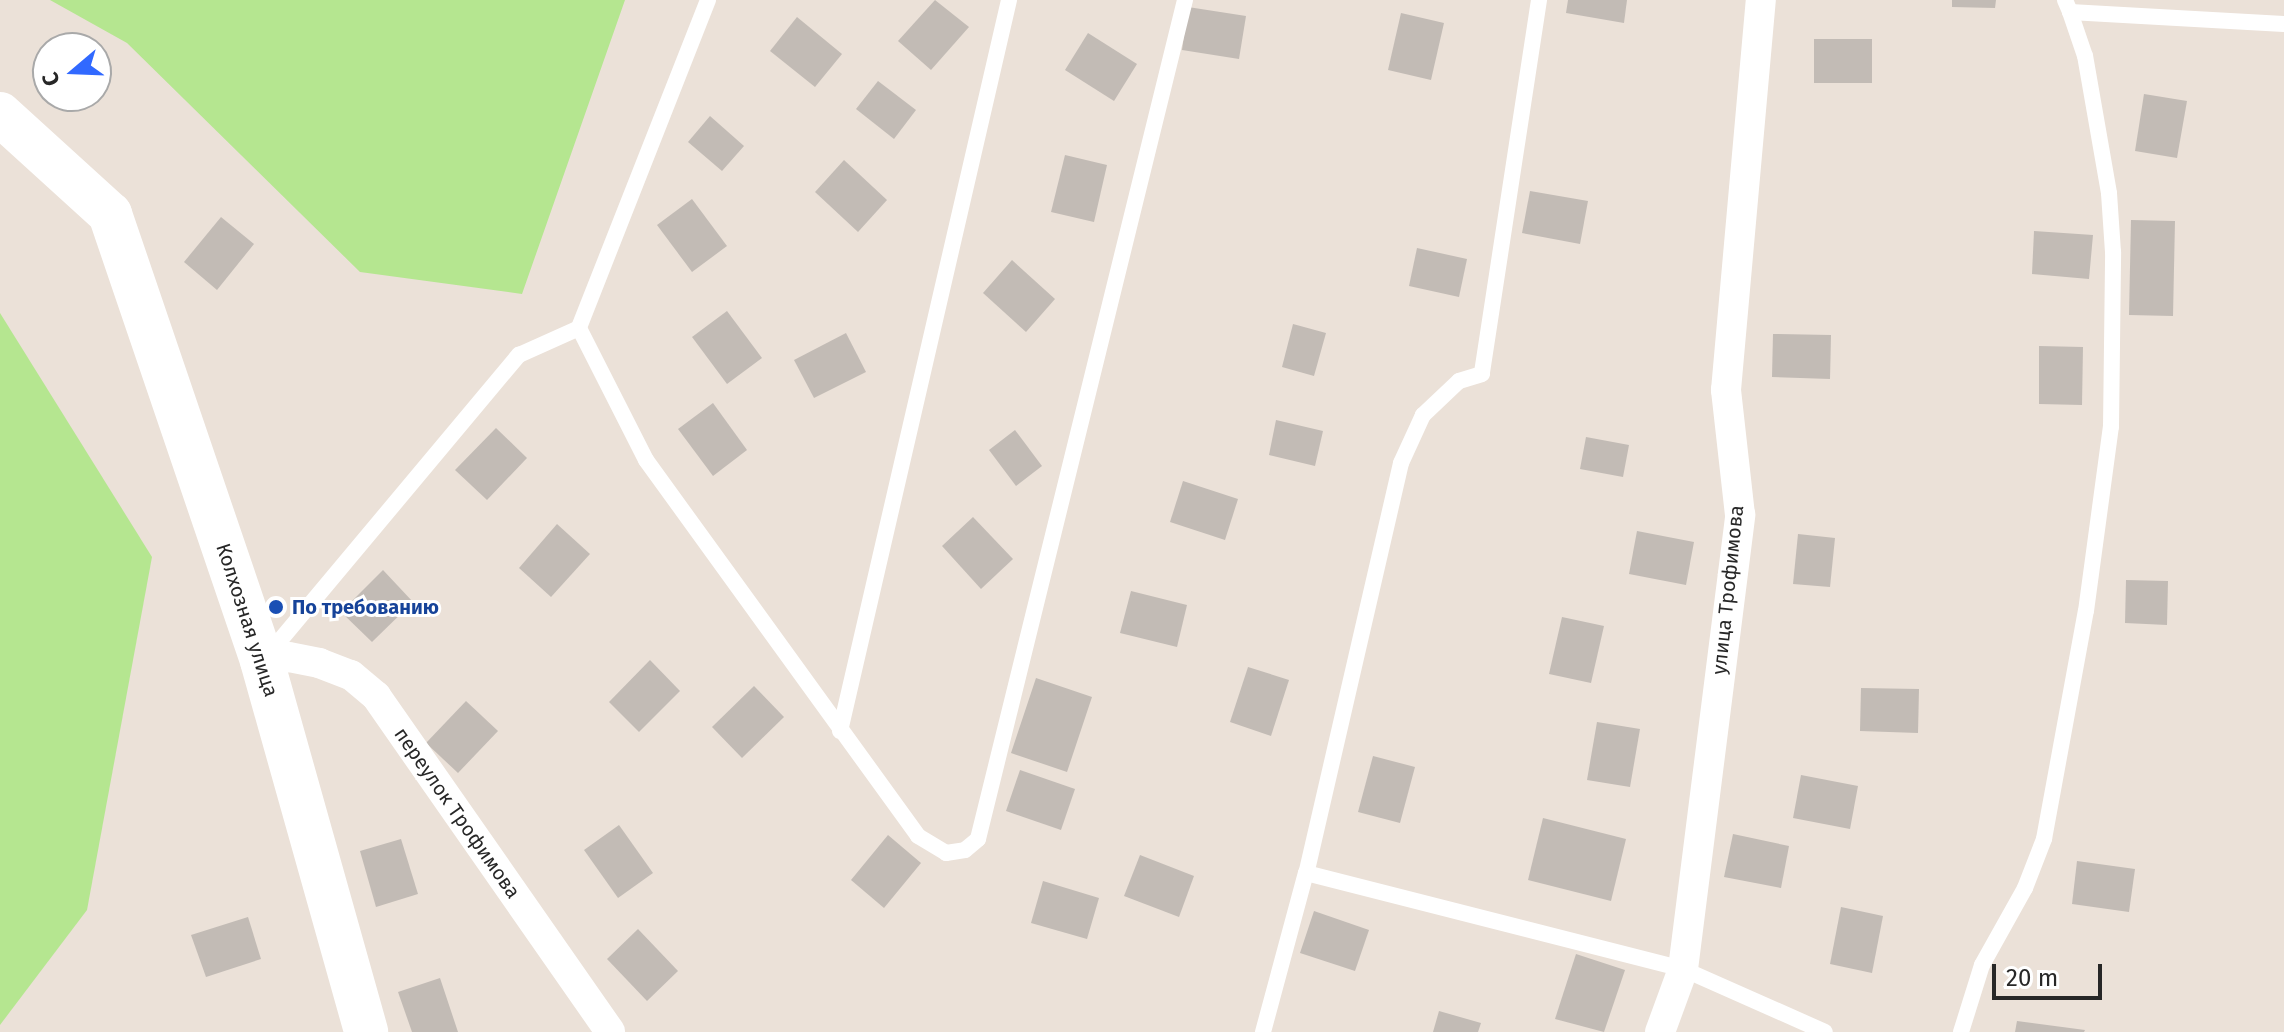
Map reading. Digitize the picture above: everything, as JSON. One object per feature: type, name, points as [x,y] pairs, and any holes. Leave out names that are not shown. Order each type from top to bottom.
[{"type":"street","name":"улица Трофимова","points":[[1660,1032],[1683,969],[1740,515],[1726,390],[1761,0]]},
{"type":"street","name":"Колхозная улица","points":[[0,114],[110,214],[262,661],[366,1032]]},
{"type":"street","name":"переулок Трофимова","points":[[262,661],[289,657],[319,663],[351,675],[376,696],[610,1032]]},
{"type":"lane","points":[[262,661],[519,355],[579,328],[708,0]]},
{"type":"lane","points":[[840,731],[1009,0]]},
{"type":"lane","points":[[579,328],[646,460],[840,731],[930,848],[946,853],[965,850],[978,839],[1185,0]]},
{"type":"lane","points":[[1263,1032],[1306,873],[1401,463],[1423,415],[1459,381],[1482,374],[1539,0]]},
{"type":"lane","points":[[1961,1032],[1982,965],[2025,888],[2044,839],[2086,611],[2111,427],[2113,252],[2109,193],[2085,56],[2068,6],[2284,24]]},
{"type":"lane","points":[[1306,873],[1683,969],[1825,1032]]},
{"type":"green space","points":[[50,0],[625,0],[522,294],[360,272],[127,43]]},
{"type":"green space","points":[[0,313],[152,557],[87,910],[0,1025]]},
{"type":"building","points":[[935,0],[969,27],[931,70],[898,41]]},
{"type":"building","points":[[1568,0],[1627,0],[1624,23],[1566,13]]},
{"type":"building","points":[[1952,0],[1996,0],[1995,8],[1952,7]]},
{"type":"building","points":[[1188,7],[1246,16],[1239,59],[1182,50]]},
{"type":"building","points":[[1401,13],[1444,23],[1431,80],[1388,70]]},
{"type":"building","points":[[797,17],[842,54],[815,87],[770,51]]},
{"type":"building","points":[[1088,33],[1137,64],[1114,101],[1065,70]]},
{"type":"building","points":[[1814,39],[1872,39],[1872,83],[1814,83]]},
{"type":"building","points":[[878,81],[916,110],[894,139],[856,109]]},
{"type":"building","points":[[2144,94],[2187,101],[2177,158],[2135,151]]},
{"type":"building","points":[[710,116],[744,146],[722,171],[688,142]]},
{"type":"building","points":[[1065,155],[1107,165],[1094,222],[1051,212]]},
{"type":"building","points":[[844,160],[887,200],[858,232],[815,192]]},
{"type":"building","points":[[1530,191],[1588,201],[1580,244],[1522,233]]},
{"type":"building","points":[[692,199],[727,246],[692,272],[657,225]]},
{"type":"building","points":[[221,217],[254,244],[217,290],[184,262]]},
{"type":"building","points":[[2131,220],[2175,221],[2173,316],[2129,315]]},
{"type":"building","points":[[2034,231],[2093,235],[2089,279],[2032,274]]},
{"type":"building","points":[[1417,248],[1467,259],[1459,297],[1409,286]]},
{"type":"building","points":[[1012,260],[1055,299],[1026,332],[983,293]]},
{"type":"building","points":[[727,311],[762,358],[727,384],[692,337]]},
{"type":"building","points":[[1293,324],[1326,333],[1314,376],[1282,367]]},
{"type":"building","points":[[846,333],[866,372],[814,398],[794,360]]},
{"type":"building","points":[[1773,334],[1831,335],[1830,379],[1772,377]]},
{"type":"building","points":[[2039,346],[2083,347],[2082,405],[2039,404]]},
{"type":"building","points":[[713,403],[747,450],[713,476],[678,429]]},
{"type":"building","points":[[1276,420],[1323,431],[1315,466],[1269,455]]},
{"type":"building","points":[[496,428],[527,458],[487,500],[455,470]]},
{"type":"building","points":[[1015,430],[1042,466],[1016,486],[989,450]]},
{"type":"building","points":[[1586,437],[1629,445],[1623,477],[1580,469]]},
{"type":"building","points":[[1183,481],[1238,499],[1225,540],[1170,522]]},
{"type":"building","points":[[973,517],[1013,559],[981,589],[942,546]]},
{"type":"building","points":[[557,524],[590,554],[551,597],[519,568]]},
{"type":"building","points":[[1637,531],[1694,542],[1686,585],[1629,574]]},
{"type":"building","points":[[1798,534],[1835,538],[1830,587],[1793,584]]},
{"type":"building","points":[[383,570],[413,602],[372,642],[341,612]]},
{"type":"building","points":[[2126,580],[2168,581],[2167,625],[2125,623]]},
{"type":"building","points":[[1131,591],[1187,605],[1177,647],[1120,633]]},
{"type":"building","points":[[1562,617],[1604,626],[1591,683],[1549,674]]},
{"type":"building","points":[[650,660],[680,691],[639,732],[609,702]]},
{"type":"building","points":[[1248,667],[1289,680],[1271,736],[1230,722]]},
{"type":"building","points":[[1036,678],[1092,697],[1067,772],[1011,753]]},
{"type":"building","points":[[754,686],[784,717],[742,758],[712,727]]},
{"type":"building","points":[[1861,688],[1919,689],[1918,733],[1860,731]]},
{"type":"building","points":[[466,701],[498,731],[458,773],[426,743]]},
{"type":"building","points":[[1597,722],[1640,729],[1630,787],[1587,780]]},
{"type":"building","points":[[1373,756],[1415,767],[1400,823],[1358,812]]},
{"type":"building","points":[[1020,770],[1075,789],[1061,830],[1006,811]]},
{"type":"building","points":[[1801,775],[1858,786],[1850,829],[1793,818]]},
{"type":"building","points":[[1543,818],[1626,839],[1611,901],[1528,880]]},
{"type":"building","points":[[619,825],[653,873],[618,898],[584,850]]},
{"type":"building","points":[[1733,834],[1789,846],[1781,888],[1724,877]]},
{"type":"building","points":[[888,835],[921,863],[884,908],[851,880]]},
{"type":"building","points":[[401,839],[418,894],[376,907],[360,851]]},
{"type":"building","points":[[1140,855],[1194,876],[1179,917],[1124,896]]},
{"type":"building","points":[[2077,861],[2135,869],[2129,912],[2072,904]]},
{"type":"building","points":[[1043,881],[1099,898],[1087,939],[1031,923]]},
{"type":"building","points":[[1841,907],[1883,916],[1872,973],[1830,964]]},
{"type":"building","points":[[1314,911],[1369,930],[1355,971],[1300,953]]},
{"type":"building","points":[[248,917],[261,959],[206,977],[191,935]]},
{"type":"building","points":[[638,929],[678,971],[647,1001],[607,959]]},
{"type":"building","points":[[1576,954],[1625,970],[1604,1032],[1555,1019]]},
{"type":"building","points":[[440,978],[458,1032],[412,1032],[398,992]]},
{"type":"building","points":[[1439,1011],[1481,1023],[1478,1032],[1433,1032]]},
{"type":"building","points":[[2017,1021],[2085,1030],[2015,1032]]},
{"type":"place","name":"По требованию","points":[[276,607]]}]
